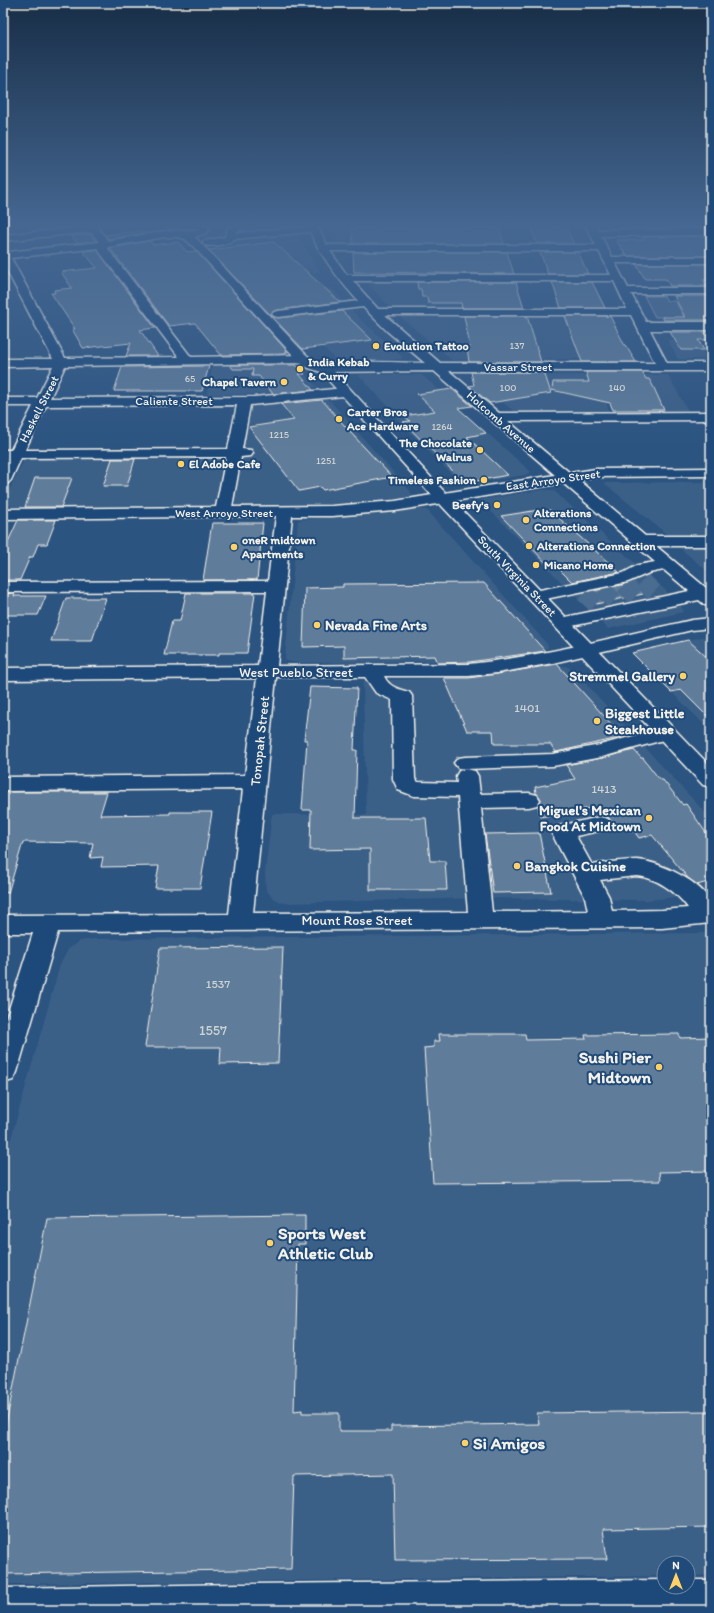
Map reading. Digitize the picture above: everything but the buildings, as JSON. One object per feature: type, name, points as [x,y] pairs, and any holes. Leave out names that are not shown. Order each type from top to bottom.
[{"type":"street","name":"Haskell Street","points":[[3,480],[9,454],[42,402],[61,362],[27,299]]},
{"type":"street","points":[[141,299],[188,361]]},
{"type":"street","name":"South Virginia Street","points":[[248,299],[304,359],[313,366],[322,362],[344,392],[711,780]]},
{"type":"street","name":"Holcomb Avenue","points":[[362,299],[437,367],[706,598]]},
{"type":"street","points":[[629,299],[663,367]]},
{"type":"street","points":[[279,314],[365,303]]},
{"type":"street","points":[[375,312],[636,312]]},
{"type":"street","points":[[642,326],[711,326]]},
{"type":"street","points":[[3,362],[304,359]]},
{"type":"street","name":"Vassar Street","points":[[322,362],[352,367],[711,367]]},
{"type":"street","name":"Caliente Street","points":[[3,402],[245,401],[344,392]]},
{"type":"street","points":[[223,513],[240,452],[242,407],[245,401]]},
{"type":"street","points":[[495,417],[711,416]]},
{"type":"street","points":[[9,454],[240,452]]},
{"type":"street","name":"East Arroyo Street","points":[[443,498],[595,473],[711,472]]},
{"type":"street","name":"West Arroyo Street","points":[[3,514],[106,507],[223,513],[284,513],[395,506],[443,498]]},
{"type":"street","name":"Tonopah Street","points":[[240,921],[284,513]]},
{"type":"street","points":[[640,541],[711,541]]},
{"type":"street","points":[[562,623],[621,594],[644,568],[667,564]]},
{"type":"street","points":[[3,587],[276,586]]},
{"type":"street","points":[[536,596],[621,594],[706,598]]},
{"type":"street","points":[[621,594],[657,632]]},
{"type":"street","name":"West Pueblo Street","points":[[3,674],[469,670],[546,660],[692,624],[711,624]]},
{"type":"street","points":[[372,671],[378,685],[389,693],[402,696],[404,779],[406,785],[414,790],[530,800]]},
{"type":"street","points":[[481,919],[465,758],[553,760],[602,751],[667,733]]},
{"type":"street","points":[[3,784],[255,782]]},
{"type":"street","points":[[600,824],[562,832],[598,897],[602,919]]},
{"type":"street","points":[[585,874],[636,868],[649,869],[668,878],[690,892],[709,914]]},
{"type":"street","name":"Mount Rose Street","points":[[3,924],[481,919],[662,919],[709,914]]},
{"type":"street","points":[[3,1072],[48,924]]},
{"type":"street","points":[[3,1608],[137,1605],[564,1605],[711,1599]]},
{"type":"shaded area","points":[[275,299],[342,299],[356,315],[402,357],[402,359],[370,361],[335,359]]},
{"type":"shaded area","points":[[383,299],[480,299],[483,311],[394,311]]},
{"type":"shaded area","points":[[646,299],[675,301],[688,324],[670,323],[666,317],[655,317]]},
{"type":"shaded area","points":[[398,315],[582,315],[602,359],[452,360]]},
{"type":"shaded area","points":[[668,340],[700,340],[711,359],[678,359]]},
{"type":"shaded area","points":[[213,363],[294,363],[317,387],[267,394],[207,394]]},
{"type":"shaded area","points":[[359,375],[422,375],[531,472],[525,475],[462,485],[388,410],[390,408],[360,377]]},
{"type":"shaded area","points":[[595,375],[610,413],[517,414],[472,376]]},
{"type":"shaded area","points":[[629,375],[668,375],[689,413],[647,413]]},
{"type":"shaded area","points":[[317,399],[330,401],[412,495],[409,497],[361,503],[307,506],[18,507],[10,506],[4,501],[27,454],[234,452],[243,405]]},
{"type":"shaded area","points":[[711,482],[711,536],[669,536],[604,483]]},
{"type":"shaded area","points":[[541,490],[554,491],[683,606],[681,606],[683,612],[608,629],[480,500]]},
{"type":"shaded area","points":[[420,509],[427,510],[548,645],[548,648],[533,652],[441,661],[299,663],[287,661],[285,659],[298,520]]},
{"type":"shaded area","points":[[675,544],[711,544],[711,574]]},
{"type":"shaded area","name":"Stremmel Gallery","points":[[711,635],[711,731],[632,653]]},
{"type":"shaded area","points":[[559,665],[573,670],[711,819],[711,892],[647,900],[479,898],[283,903],[273,898],[266,890],[265,873],[272,814],[366,815],[363,681],[483,677]]},
{"type":"shaded area","points":[[711,933],[711,1575],[696,1576],[696,1555],[656,1555],[656,1576],[3,1584],[3,1167],[60,965],[69,948],[80,941],[95,939]]},
{"type":"tunnel","points":[[642,581],[654,592]]},
{"type":"tunnel","points":[[624,585],[636,596]]},
{"type":"tunnel","points":[[602,589],[614,601]]},
{"type":"tunnel","points":[[584,593],[596,604]]},
{"type":"place","name":"Evolution Tattoo","points":[[376,346]]},
{"type":"place","name":"India Kebab & Curry","points":[[300,369]]},
{"type":"place","name":"Chapel Tavern","points":[[284,382]]},
{"type":"place","name":"Carter Bros Ace Hardware","points":[[339,419]]},
{"type":"place","name":"The Chocolate Walrus","points":[[480,450]]},
{"type":"place","name":"El Adobe Cafe","points":[[181,464]]},
{"type":"place","name":"Timeless Fashion","points":[[484,480]]},
{"type":"place","name":"Beefy's","points":[[497,505]]},
{"type":"place","name":"Alterations Connections","points":[[526,520]]},
{"type":"place","name":"Alterations Connection","points":[[529,546]]},
{"type":"place","name":"oneR midtown Apartments","points":[[234,547]]},
{"type":"place","name":"Micano Home","points":[[536,565]]},
{"type":"place","name":"Nevada Fine Arts","points":[[317,625]]},
{"type":"place","name":"Stremmel Gallery","points":[[683,676]]},
{"type":"place","name":"Biggest Little Steakhouse","points":[[597,721]]},
{"type":"place","name":"Miguel's Mexican Food At Midtown","points":[[649,818]]},
{"type":"place","name":"Bangkok Cuisine","points":[[517,866]]},
{"type":"place","name":"Sushi Pier Midtown","points":[[659,1067]]},
{"type":"place","name":"Sports West Athletic Club","points":[[270,1243]]},
{"type":"place","name":"Si Amigos","points":[[465,1443]]}]
